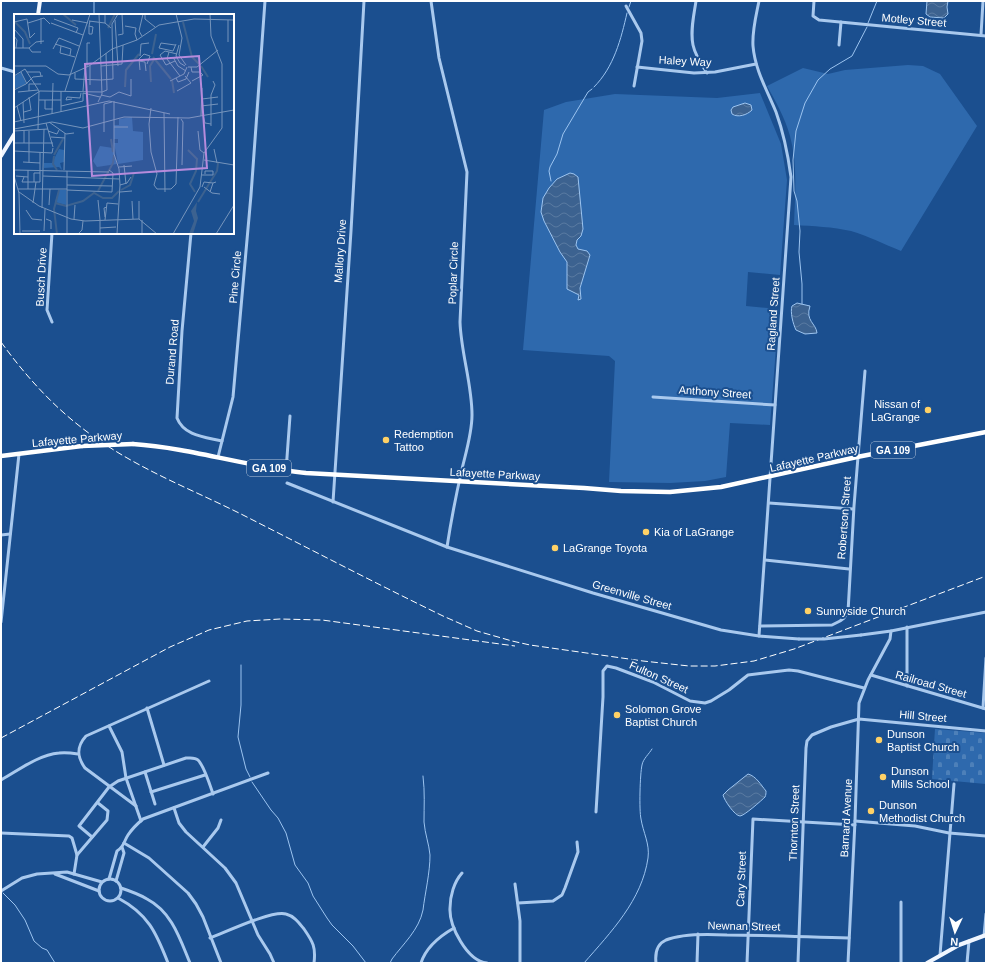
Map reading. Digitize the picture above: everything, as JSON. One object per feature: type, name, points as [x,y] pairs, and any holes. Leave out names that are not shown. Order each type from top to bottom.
[{"type":"highway","name":"Lafayette Parkway","points":[[1,456],[82,446],[133,444],[179,449],[286,471],[336,476],[621,491],[670,492],[721,487],[857,457],[986,432]]},
{"type":"main road","points":[[38,14],[40,1]]},
{"type":"main road","points":[[1,156],[14,135]]},
{"type":"main road","points":[[927,963],[969,941],[985,936]]},
{"type":"street","name":"Pine Circle","points":[[218,457],[233,397],[251,195],[265,1]]},
{"type":"street","name":"Mallory Drive","points":[[333,502],[336,476],[364,1]]},
{"type":"street","name":"Poplar Circle","points":[[430,1],[439,58],[467,172],[460,322],[461,338],[470,384],[472,416],[470,434],[459,482],[447,547]]},
{"type":"street","points":[[696,1],[692,35],[693,45],[697,57],[707,73]]},
{"type":"street","name":"Ragland Street","points":[[759,1],[754,24],[753,45],[756,64],[776,112],[786,144],[791,177],[759,636]]},
{"type":"street","name":"Motley Street","points":[[814,1],[813,16],[827,22],[841,22],[986,36]]},
{"type":"street","points":[[981,35],[983,1]]},
{"type":"street","points":[[626,6],[641,33],[642,41],[634,86]]},
{"type":"street","points":[[839,45],[841,22]]},
{"type":"street","name":"Haley Way","points":[[637,67],[707,73],[756,64]]},
{"type":"street","points":[[1,68],[14,72]]},
{"type":"street","name":"Busch Drive","points":[[52,234],[47,310],[52,322]]},
{"type":"street","name":"Durand Road","points":[[191,234],[176,418],[181,426],[189,432],[222,441]]},
{"type":"street","name":"Robertson Street","points":[[760,626],[832,625],[844,618],[848,612],[853,509],[865,371]]},
{"type":"street","name":"Anthony Street","points":[[653,397],[775,405]]},
{"type":"street","points":[[286,471],[290,416]]},
{"type":"street","points":[[1,622],[18,454]]},
{"type":"street","name":"Greenville Street","points":[[286,483],[447,547],[698,624],[734,632],[759,636],[799,639],[824,638],[891,631],[986,612]]},
{"type":"street","points":[[769,502],[853,509]]},
{"type":"street","points":[[1,535],[10,534]]},
{"type":"street","points":[[765,560],[849,568]]},
{"type":"street","points":[[907,627],[907,686]]},
{"type":"street","name":"Barnard Avenue","points":[[848,963],[859,703],[864,688],[887,645],[891,631]]},
{"type":"street","points":[[984,709],[986,658]]},
{"type":"street","name":"Fulton Street","points":[[596,812],[604,697],[603,671],[607,666],[653,682],[690,701],[698,702],[712,701],[748,675],[789,670],[864,688]]},
{"type":"street","name":"Railroad Street","points":[[871,675],[984,709]]},
{"type":"street","points":[[136,806],[85,768],[81,763],[78,754],[79,746],[86,736],[209,681]]},
{"type":"street","points":[[146,708],[164,765]]},
{"type":"street","name":"Hill Street","points":[[859,719],[986,731]]},
{"type":"street","name":"Thornton Street","points":[[798,963],[806,748],[809,738],[812,735],[831,727],[859,719]]},
{"type":"street","points":[[109,726],[122,752],[126,778],[140,821]]},
{"type":"street","points":[[1,780],[37,760],[53,754],[78,754]]},
{"type":"street","points":[[92,837],[79,826],[110,787],[126,778],[186,758],[193,758],[198,760],[213,794]]},
{"type":"street","points":[[145,772],[155,804]]},
{"type":"street","points":[[109,879],[117,851],[122,847],[134,826],[143,819],[268,773]]},
{"type":"street","points":[[151,792],[205,774]]},
{"type":"street","points":[[940,955],[954,784]]},
{"type":"street","points":[[77,855],[107,820],[108,812],[98,803]]},
{"type":"street","points":[[174,808],[179,823],[186,832],[225,868],[236,883],[258,935],[274,963]]},
{"type":"street","name":"Cary Street","points":[[747,963],[753,819],[804,821]]},
{"type":"street","points":[[203,847],[218,828],[221,820]]},
{"type":"street","points":[[804,821],[909,826],[949,833],[986,836]]},
{"type":"street","points":[[1,833],[69,836],[72,838],[77,855],[74,874]]},
{"type":"street","points":[[518,903],[553,901],[562,895],[578,852],[577,842]]},
{"type":"street","points":[[124,843],[150,858],[188,893],[203,917],[221,963]]},
{"type":"street","points":[[116,881],[124,853],[122,847]]},
{"type":"street","points":[[1,891],[22,878],[37,874],[67,872],[102,882]]},
{"type":"street","points":[[53,873],[99,891]]},
{"type":"street","points":[[462,873],[457,878],[451,897],[450,909],[454,928],[467,952],[477,961],[487,963]]},
{"type":"street","points":[[121,888],[118,898],[111,901],[107,901],[101,897],[99,891],[99,886],[102,882],[109,879],[116,881],[121,888],[149,899],[168,916],[178,933],[190,963]]},
{"type":"street","points":[[515,884],[520,921],[520,963]]},
{"type":"street","points":[[118,898],[134,908],[147,921],[154,932],[168,963]]},
{"type":"street","points":[[901,902],[902,963]]},
{"type":"street","points":[[210,938],[278,913],[286,914],[294,918],[313,942],[315,954],[314,963]]},
{"type":"street","points":[[985,936],[986,914]]},
{"type":"street","points":[[421,963],[429,948],[442,934],[454,928]]},
{"type":"street","points":[[697,963],[698,934]]},
{"type":"street","name":"Newnan Street","points":[[656,963],[656,950],[663,942],[698,934],[849,938]]},
{"type":"street","points":[[967,963],[969,941]]},
{"type":"green space","points":[[908,65],[923,66],[940,74],[977,126],[901,251],[851,231],[794,225],[795,180],[793,147],[786,123],[767,86],[803,68],[828,74],[845,70]]},
{"type":"green space","points":[[760,93],[781,144],[787,180],[780,275],[748,272],[746,306],[779,309],[770,425],[730,423],[726,477],[705,481],[670,483],[609,482],[615,361],[609,356],[523,350],[544,110],[566,102],[615,94],[717,98]]},
{"type":"green space","points":[[935,729],[986,733],[986,784],[932,779]]},
{"type":"water","points":[[927,1],[948,1],[948,14],[944,18],[930,17],[926,14]]},
{"type":"water","points":[[745,103],[751,105],[752,110],[748,113],[737,116],[732,114],[731,110],[733,107]]},
{"type":"water","points":[[570,173],[578,177],[583,229],[576,245],[578,249],[587,251],[590,255],[580,288],[581,299],[578,300],[579,295],[567,289],[567,262],[560,252],[541,212],[543,198],[549,188],[557,179]]},
{"type":"water","points":[[797,303],[810,306],[809,315],[817,333],[805,334],[796,330],[791,311],[792,306]]},
{"type":"water","points":[[748,774],[758,781],[766,791],[766,795],[753,808],[740,816],[730,807],[723,795]]},
{"type":"waterway","points":[[94,1],[94,14]]},
{"type":"waterway","points":[[629,7],[631,1]]},
{"type":"waterway","points":[[868,23],[877,1]]},
{"type":"waterway","points":[[594,87],[607,71],[612,62],[627,13]]},
{"type":"waterway","points":[[802,304],[799,252],[800,231],[797,201],[794,191],[793,160],[796,131],[805,103],[818,80],[830,69],[852,56],[867,27]]},
{"type":"waterway","points":[[551,181],[549,171],[550,167],[557,154],[563,134],[588,92],[592,89]]},
{"type":"waterway","points":[[241,665],[241,705],[238,737],[246,769],[250,777]]},
{"type":"waterway","points":[[584,963],[624,915],[632,902],[645,873],[648,853],[640,814],[641,770],[645,759],[652,749]]},
{"type":"waterway","points":[[390,963],[418,924],[423,910],[430,862],[429,847],[424,822],[423,776]]},
{"type":"waterway","points":[[252,782],[278,818],[286,833],[295,865],[308,883],[313,896],[332,925],[353,946],[366,963]]},
{"type":"waterway","points":[[3,893],[15,905],[25,920],[34,941],[42,948],[47,950],[55,963]]},
{"type":"railway","points":[[1,342],[23,371],[60,410],[88,433],[136,463],[443,616],[477,631],[512,641],[530,645],[643,661],[689,666],[715,666],[754,661],[794,649],[986,576]]},
{"type":"railway","points":[[1,738],[170,647],[209,630],[247,621],[280,619],[322,620],[515,646]]},
{"type":"place","name":"Nissan of LaGrange","points":[[928,410]]},
{"type":"place","name":"Redemption Tattoo","points":[[386,440]]},
{"type":"place","name":"Kia of LaGrange","points":[[646,532]]},
{"type":"place","name":"LaGrange Toyota","points":[[555,548]]},
{"type":"place","name":"Sunnyside Church","points":[[808,611]]},
{"type":"place","name":"Solomon Grove Baptist Church","points":[[617,715]]},
{"type":"place","name":"Dunson Baptist Church","points":[[879,740]]},
{"type":"place","name":"Dunson Mills School","points":[[883,777]]},
{"type":"place","name":"Dunson Methodist Church","points":[[871,811]]}]
